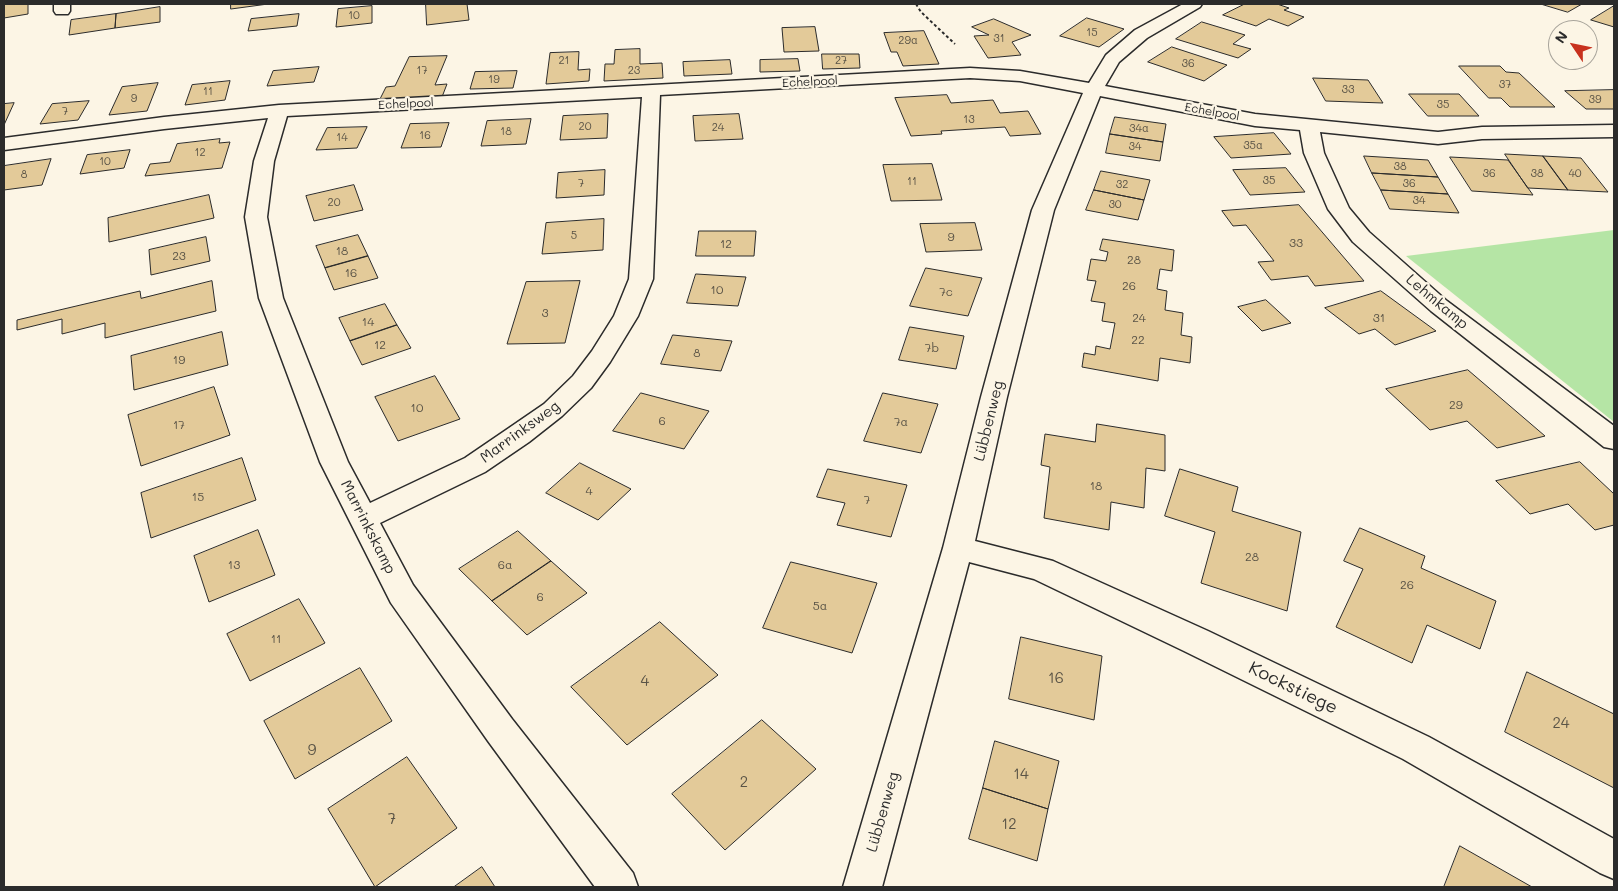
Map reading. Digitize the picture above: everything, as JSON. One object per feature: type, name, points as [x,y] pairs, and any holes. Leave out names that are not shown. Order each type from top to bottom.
[{"type":"street","name":"Lübbenweg","points":[[862,887],[958,548],[1043,210],[1093,91],[1112,59],[1142,34],[1194,4]]},
{"type":"street","name":"Echelpool","points":[[4,144],[164,123],[279,111],[982,74],[1020,76],[1255,120],[1438,138],[1482,133],[1614,131]]},
{"type":"street","name":"Marrinksweg","points":[[364,518],[418,494],[475,465],[519,435],[553,410],[582,382],[601,356],[626,316],[640,279],[651,90]]},
{"type":"street","name":"Marrinkskamp","points":[[279,111],[264,161],[256,217],[271,298],[334,462],[402,594],[500,730],[619,887]]},
{"type":"street","name":"Lehmkamp","points":[[1309,126],[1314,153],[1327,184],[1339,209],[1361,237],[1439,306],[1614,440]]},
{"type":"street","name":"Kockstiege","points":[[958,548],[1042,569],[1196,641],[1416,748],[1614,860]]},
{"type":"path","points":[[916,4],[921,12],[964,52],[982,74]]},
{"type":"green space","points":[[1614,230],[1614,422],[1406,256]]},
{"type":"building","points":[[4,4],[28,4],[28,14],[4,18]]},
{"type":"building","points":[[231,4],[268,4],[231,9]]},
{"type":"building","points":[[426,4],[467,4],[469,20],[427,25]]},
{"type":"building","points":[[1245,4],[1277,4],[1289,8],[1284,10],[1304,17],[1288,26],[1269,19],[1256,26],[1223,15]]},
{"type":"building","points":[[1541,4],[1582,4],[1568,12]]},
{"type":"building","points":[[372,6],[372,23],[336,27],[338,9]]},
{"type":"building","points":[[1614,6],[1614,27],[1598,22],[1598,20],[1591,20]]},
{"type":"building","points":[[160,7],[160,22],[115,28],[116,14]]},
{"type":"building","points":[[116,14],[115,28],[69,35],[71,20]]},
{"type":"building","points":[[299,14],[297,26],[248,31],[251,19]]},
{"type":"building","points":[[1087,18],[1124,29],[1099,47],[1060,36]]},
{"type":"building","points":[[994,19],[1031,35],[1012,42],[1021,55],[988,58],[974,36],[989,35],[972,27]]},
{"type":"building","points":[[1202,22],[1245,35],[1233,44],[1251,49],[1238,58],[1176,39]]},
{"type":"building","points":[[815,27],[819,51],[784,52],[782,28]]},
{"type":"building","points":[[924,31],[939,64],[903,66],[897,52],[891,52],[884,33]]},
{"type":"building","points":[[1172,47],[1227,65],[1204,81],[1148,62]]},
{"type":"building","points":[[640,49],[640,64],[662,63],[663,78],[604,81],[605,64],[614,64],[615,50]]},
{"type":"building","points":[[579,52],[578,70],[590,69],[589,81],[546,84],[550,53]]},
{"type":"building","points":[[822,54],[859,54],[860,68],[823,69]]},
{"type":"building","points":[[447,56],[435,85],[447,84],[442,97],[380,99],[386,87],[395,86],[409,57]]},
{"type":"building","points":[[798,59],[800,71],[760,72],[760,60]]},
{"type":"building","points":[[730,60],[732,74],[684,76],[683,62]]},
{"type":"building","points":[[1459,66],[1500,66],[1506,72],[1519,73],[1555,107],[1510,107],[1501,98],[1489,98]]},
{"type":"building","points":[[319,67],[314,82],[267,86],[273,71]]},
{"type":"building","points":[[517,71],[513,88],[470,89],[475,72]]},
{"type":"building","points":[[1313,78],[1368,80],[1383,103],[1326,101]]},
{"type":"building","points":[[230,81],[225,100],[185,105],[192,85]]},
{"type":"building","points":[[158,83],[147,111],[109,115],[122,87]]},
{"type":"building","points":[[1614,90],[1614,109],[1586,109],[1565,91]]},
{"type":"building","points":[[1409,94],[1459,94],[1479,116],[1428,116]]},
{"type":"building","points":[[947,95],[951,103],[993,100],[1000,113],[1028,111],[1041,134],[1010,136],[1005,127],[941,131],[942,134],[911,136],[895,98]]},
{"type":"building","points":[[89,101],[78,120],[40,124],[52,104]]},
{"type":"building","points":[[14,103],[4,125],[4,104]]},
{"type":"building","points":[[608,114],[607,138],[560,140],[563,116]]},
{"type":"building","points":[[739,114],[743,139],[695,141],[693,116]]},
{"type":"building","points":[[1115,117],[1166,124],[1163,142],[1110,134]]},
{"type":"building","points":[[531,119],[526,144],[481,146],[487,121]]},
{"type":"building","points":[[449,123],[441,147],[401,148],[410,124]]},
{"type":"building","points":[[367,127],[357,148],[316,150],[327,128]]},
{"type":"building","points":[[1274,133],[1291,154],[1231,158],[1214,137]]},
{"type":"building","points":[[1110,134],[1163,142],[1160,161],[1106,153]]},
{"type":"building","points":[[220,139],[219,143],[230,142],[222,168],[145,176],[150,164],[170,162],[177,144]]},
{"type":"building","points":[[130,150],[124,168],[80,174],[87,155]]},
{"type":"building","points":[[1505,154],[1543,156],[1568,190],[1528,188]]},
{"type":"building","points":[[1364,156],[1428,160],[1438,177],[1372,173]]},
{"type":"building","points":[[1543,156],[1581,158],[1608,192],[1568,190]]},
{"type":"building","points":[[1450,157],[1508,160],[1533,195],[1472,191]]},
{"type":"building","points":[[51,159],[42,185],[4,190],[4,166]]},
{"type":"building","points":[[932,164],[942,200],[891,201],[883,165]]},
{"type":"building","points":[[1286,168],[1305,192],[1250,195],[1233,170]]},
{"type":"building","points":[[605,170],[604,195],[556,198],[558,173]]},
{"type":"building","points":[[1101,171],[1150,180],[1144,200],[1094,190]]},
{"type":"building","points":[[1372,173],[1438,177],[1448,194],[1381,190]]},
{"type":"building","points":[[354,185],[363,210],[314,221],[306,196]]},
{"type":"building","points":[[1094,190],[1144,200],[1138,220],[1086,210]]},
{"type":"building","points":[[1381,190],[1448,194],[1459,213],[1390,209]]},
{"type":"building","points":[[209,195],[214,218],[109,242],[108,218]]},
{"type":"building","points":[[1299,205],[1364,281],[1315,286],[1308,276],[1271,280],[1258,262],[1274,261],[1246,225],[1233,226],[1222,211]]},
{"type":"building","points":[[604,219],[603,250],[542,254],[546,223]]},
{"type":"building","points":[[975,223],[982,250],[926,252],[920,224]]},
{"type":"building","points":[[699,231],[756,231],[754,256],[696,256]]},
{"type":"building","points":[[358,235],[368,256],[325,268],[316,246]]},
{"type":"building","points":[[206,237],[210,261],[151,275],[149,250]]},
{"type":"building","points":[[1103,239],[1174,250],[1172,271],[1160,269],[1157,289],[1167,291],[1165,310],[1183,313],[1181,335],[1192,337],[1190,363],[1160,358],[1158,381],[1082,367],[1084,353],[1095,355],[1096,346],[1110,349],[1115,323],[1102,321],[1105,303],[1091,301],[1096,281],[1087,280],[1091,259],[1106,261],[1108,252],[1100,250]]},
{"type":"building","points":[[368,256],[378,278],[334,290],[325,268]]},
{"type":"building","points":[[926,268],[982,278],[968,316],[910,306]]},
{"type":"building","points":[[696,274],[746,277],[738,306],[687,303]]},
{"type":"building","points":[[212,281],[216,311],[105,338],[105,323],[62,334],[62,319],[17,330],[17,320],[140,291],[141,298]]},
{"type":"building","points":[[580,281],[565,343],[507,344],[526,282]]},
{"type":"building","points":[[1381,291],[1436,331],[1395,345],[1375,329],[1359,334],[1325,308]]},
{"type":"building","points":[[1266,300],[1291,323],[1262,331],[1238,307]]},
{"type":"building","points":[[385,304],[397,325],[350,341],[339,318]]},
{"type":"building","points":[[397,325],[411,348],[362,365],[350,341]]},
{"type":"building","points":[[910,327],[964,336],[956,369],[899,360]]},
{"type":"building","points":[[222,332],[228,365],[134,390],[131,356]]},
{"type":"building","points":[[673,335],[732,341],[721,371],[661,364]]},
{"type":"building","points":[[1468,370],[1545,436],[1497,448],[1467,421],[1430,430],[1386,389]]},
{"type":"building","points":[[435,376],[460,419],[398,441],[375,397]]},
{"type":"building","points":[[214,387],[230,435],[141,466],[128,415]]},
{"type":"building","points":[[641,393],[709,411],[684,449],[613,431]]},
{"type":"building","points":[[883,393],[938,404],[921,453],[864,441]]},
{"type":"building","points":[[1097,424],[1165,435],[1165,471],[1146,468],[1144,508],[1111,502],[1109,530],[1044,518],[1050,467],[1041,465],[1045,434],[1095,442]]},
{"type":"building","points":[[242,458],[256,500],[151,538],[141,493]]},
{"type":"building","points":[[1580,462],[1614,494],[1614,525],[1595,530],[1568,504],[1530,514],[1496,481]]},
{"type":"building","points":[[580,463],[631,489],[598,520],[546,493]]},
{"type":"building","points":[[828,469],[907,485],[891,537],[837,525],[845,503],[817,497]]},
{"type":"building","points":[[1180,469],[1238,487],[1232,511],[1301,532],[1287,611],[1201,583],[1215,532],[1165,516]]},
{"type":"building","points":[[1360,528],[1425,556],[1421,568],[1496,601],[1480,649],[1427,625],[1412,663],[1336,627],[1363,569],[1344,561]]},
{"type":"building","points":[[258,530],[275,575],[209,602],[194,556]]},
{"type":"building","points":[[518,531],[551,561],[492,601],[459,569]]},
{"type":"building","points":[[551,561],[587,593],[527,635],[492,601]]},
{"type":"building","points":[[791,562],[877,583],[852,653],[763,628]]},
{"type":"building","points":[[299,599],[325,643],[250,681],[227,634]]},
{"type":"building","points":[[660,622],[718,675],[627,745],[571,687]]},
{"type":"building","points":[[1021,637],[1102,656],[1094,720],[1009,699]]},
{"type":"building","points":[[360,668],[392,721],[295,779],[264,721]]},
{"type":"building","points":[[1527,672],[1614,714],[1614,788],[1505,732]]},
{"type":"building","points":[[762,720],[816,769],[725,850],[672,794]]},
{"type":"building","points":[[995,741],[1059,761],[1048,809],[983,788]]},
{"type":"building","points":[[407,757],[457,828],[375,887],[328,809]]},
{"type":"building","points":[[983,788],[1048,809],[1037,861],[969,839]]},
{"type":"building","points":[[1460,846],[1532,887],[1444,887]]},
{"type":"building","points":[[482,867],[495,887],[454,887]]}]
